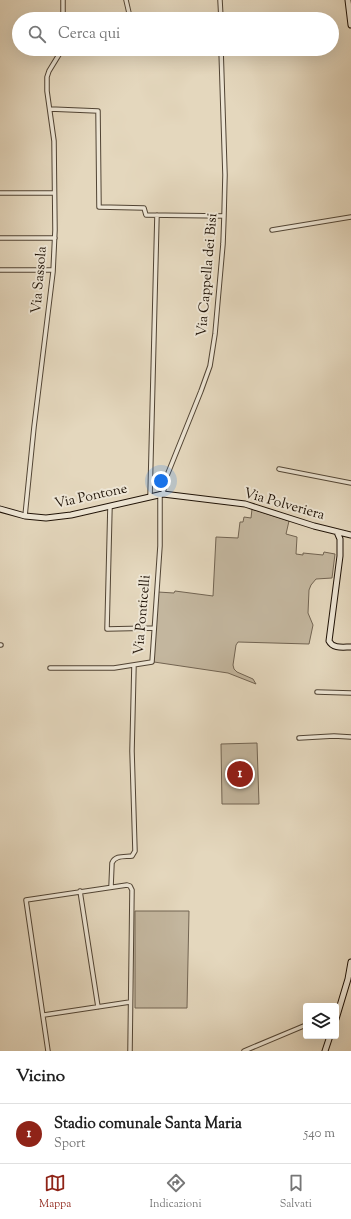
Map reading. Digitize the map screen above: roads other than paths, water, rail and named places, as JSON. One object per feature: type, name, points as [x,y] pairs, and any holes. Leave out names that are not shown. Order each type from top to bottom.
[{"type":"street","points":[[63,0],[63,12]]},
{"type":"street","points":[[126,0],[129,12]]},
{"type":"street","points":[[220,0],[221,12]]},
{"type":"street","points":[[348,0],[351,25]]},
{"type":"street","name":"Via Sassola","points":[[25,516],[53,270],[54,141],[47,91],[47,77],[58,56]]},
{"type":"street","name":"Via Cappella dei Bisi","points":[[161,494],[210,366],[223,244],[225,175],[221,56]]},
{"type":"street","points":[[50,109],[98,111],[99,207],[144,208],[146,215],[224,216]]},
{"type":"street","points":[[0,193],[54,193]]},
{"type":"street","points":[[150,496],[157,215]]},
{"type":"street","points":[[272,230],[351,217]]},
{"type":"street","points":[[0,238],[54,238]]},
{"type":"street","points":[[0,270],[53,270]]},
{"type":"street","points":[[279,469],[351,484]]},
{"type":"street","name":"Via Pontone","points":[[0,509],[25,516],[46,518],[71,515],[161,494]]},
{"type":"street","name":"Via Polveriera","points":[[161,494],[245,504],[348,535]]},
{"type":"street","name":"Via Ponticelli","points":[[50,668],[114,668],[152,662],[160,546],[161,494]]},
{"type":"street","points":[[110,506],[107,629],[154,628]]},
{"type":"street","points":[[337,532],[340,539],[340,556],[330,642],[334,646],[351,648]]},
{"type":"street","points":[[340,539],[348,535]]},
{"type":"street","points":[[111,887],[113,859],[116,857],[132,856],[134,851],[132,758],[134,665]]},
{"type":"street","points":[[317,692],[351,693]]},
{"type":"street","points":[[299,738],[334,736],[351,737]]},
{"type":"street","points":[[48,1051],[44,1015],[26,900],[127,885],[132,889],[130,1051]]},
{"type":"street","points":[[80,891],[98,1007]]},
{"type":"street","points":[[339,1009],[348,979],[351,962]]},
{"type":"street","points":[[44,1015],[130,1002]]},
{"type":"street","points":[[244,1051],[303,1026]]},
{"type":"street","points":[[325,1051],[329,1039]]},
{"type":"place","name":"Stadio comunale Santa Maria","points":[[240,774]]}]
